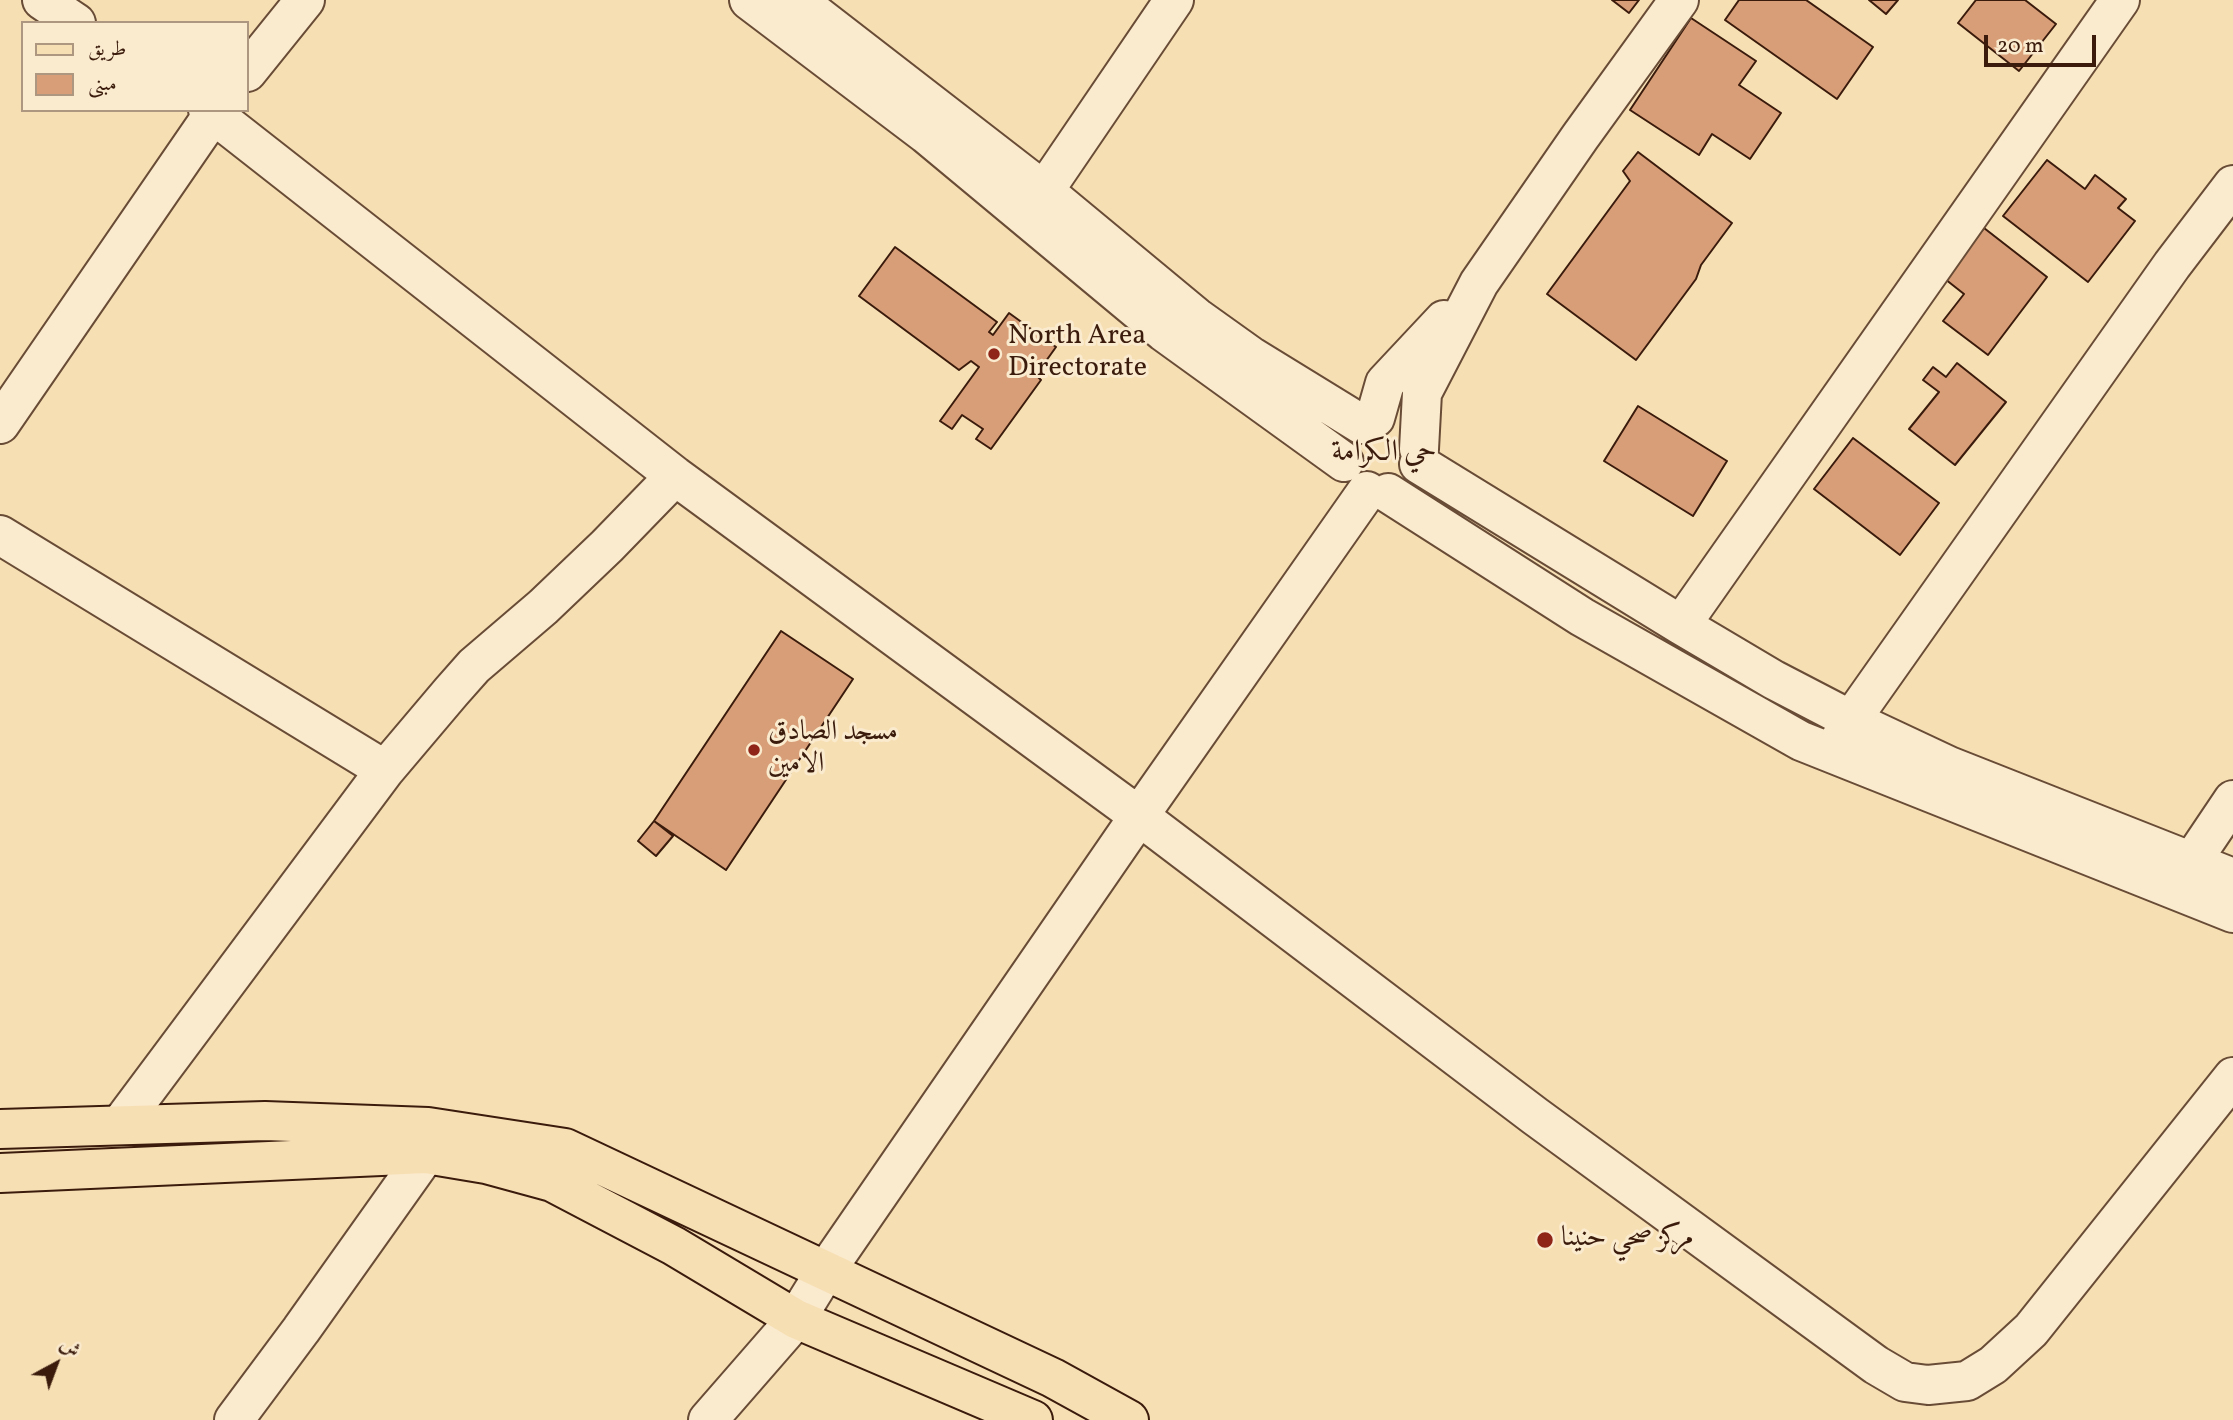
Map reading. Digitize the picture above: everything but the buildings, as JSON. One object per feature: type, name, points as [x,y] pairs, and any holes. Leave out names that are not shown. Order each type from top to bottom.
[{"type":"main road","points":[[0,1129],[265,1121],[428,1127],[565,1148],[1052,1378],[1129,1420]]},
{"type":"main road","points":[[0,1173],[426,1154],[486,1164],[552,1182],[674,1246],[796,1319],[1033,1420]]},
{"type":"street","points":[[42,0],[73,21]]},
{"type":"street","points":[[248,71],[305,0]]},
{"type":"street","points":[[749,0],[926,134],[1164,332],[1366,482],[1614,636],[1801,741],[2233,914]]},
{"type":"street","points":[[796,0],[1044,191],[1196,317],[1241,349],[1368,421]]},
{"type":"street","points":[[1044,191],[1174,0]]},
{"type":"street","points":[[1679,0],[1580,136],[1479,283],[1422,393],[1419,457],[1413,478],[1402,488],[1366,482],[1345,447],[1351,433],[1368,421],[1390,419],[1403,425],[1414,436],[1419,457],[1681,625],[1774,680],[1851,720],[1986,781],[2233,878]]},
{"type":"street","points":[[1681,625],[2120,0]]},
{"type":"street","points":[[0,424],[211,112]]},
{"type":"street","points":[[213,112],[675,476],[1139,816],[1535,1116],[1876,1365],[1905,1382],[1928,1385],[1967,1381],[2002,1357],[2031,1330],[2233,1077]]},
{"type":"street","points":[[1833,754],[1851,720],[2172,265],[2233,185]]},
{"type":"street","points":[[1368,421],[1385,383],[1479,283]]},
{"type":"street","points":[[120,1125],[385,771],[474,666],[543,607],[675,476]]},
{"type":"street","points":[[708,1420],[796,1319],[825,1272],[1366,482]]},
{"type":"street","points":[[0,535],[385,771]]},
{"type":"street","points":[[2192,861],[2233,800]]},
{"type":"street","points":[[234,1420],[426,1154]]},
{"type":"place","name":"North Area Directorate","points":[[994,354]]},
{"type":"place","name":"مسجد الصادق الامين","points":[[754,750]]},
{"type":"place","name":"مركز صحي حنينا","points":[[1545,1240]]},
{"type":"district","name":"حي الكرامة","points":[[1384,454]]}]
